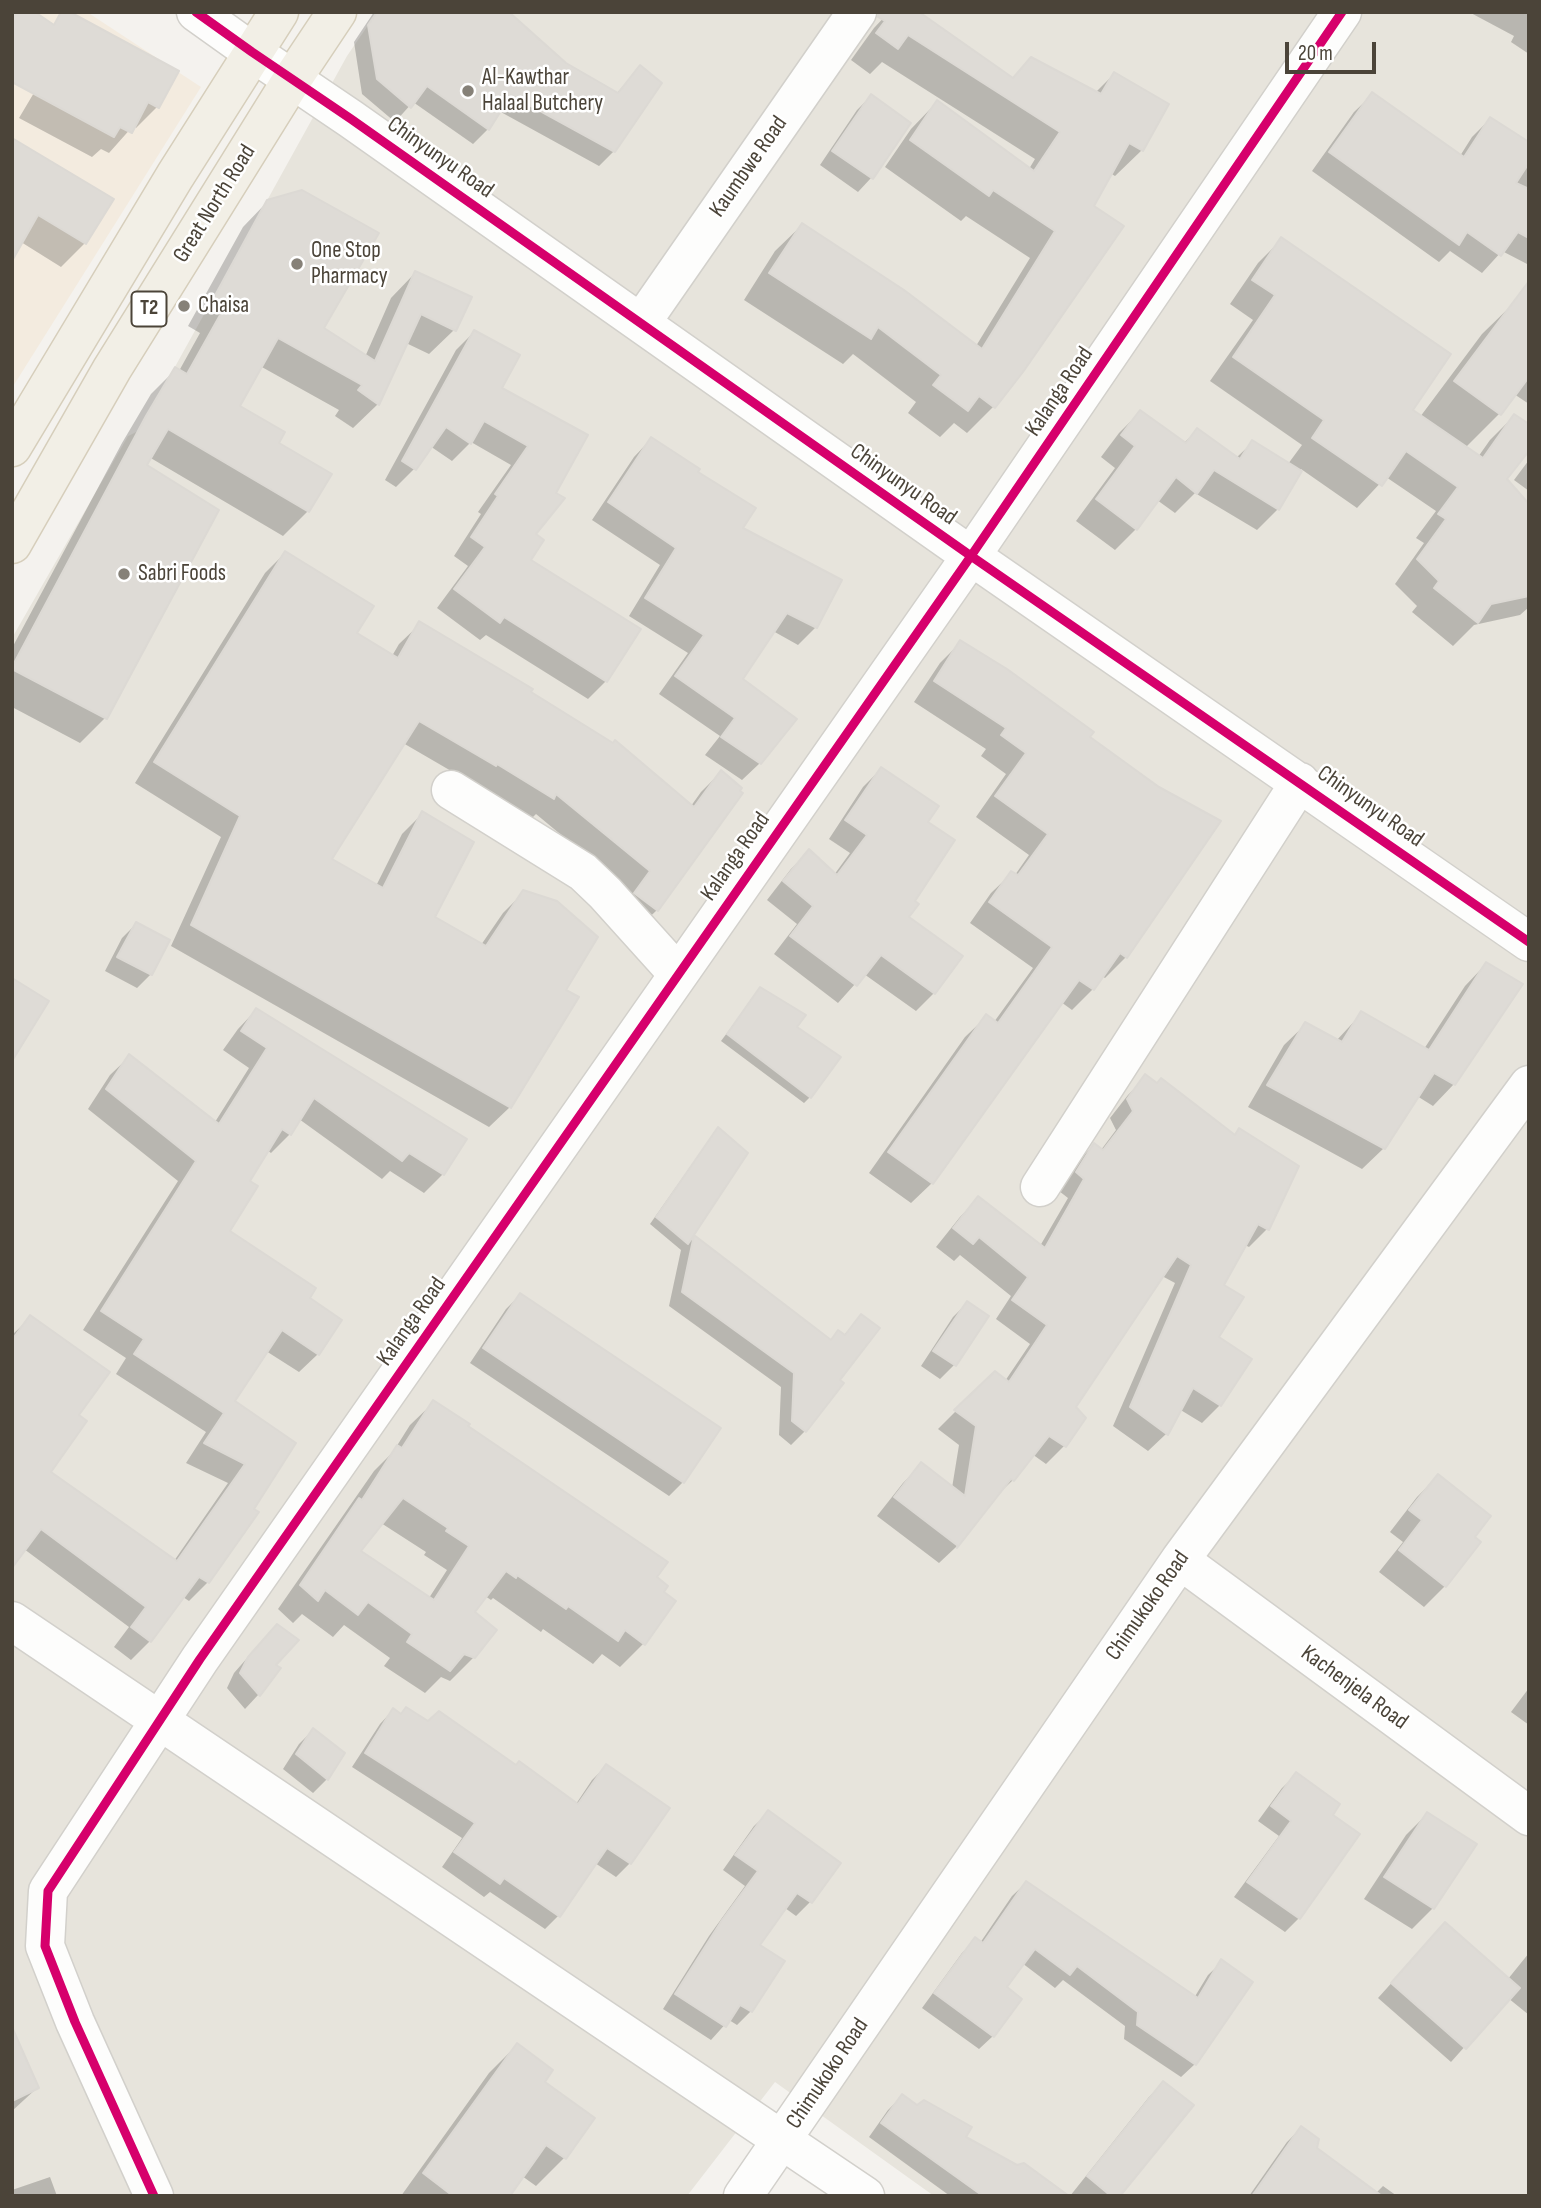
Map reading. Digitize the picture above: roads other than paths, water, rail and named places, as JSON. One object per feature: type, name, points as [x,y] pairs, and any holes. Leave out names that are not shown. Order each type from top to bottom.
[{"type":"main road","name":"T2","points":[[12,447],[174,176],[279,12]]},
{"type":"main road","name":"Great North Road","points":[[12,544],[112,369],[337,12]]},
{"type":"street","name":"Chinyunyu Road","points":[[196,12],[971,556],[1529,942]]},
{"type":"street","name":"Kaumbwe Road","points":[[641,323],[857,12]]},
{"type":"street","name":"Kalanga Road","points":[[154,2196],[75,2022],[46,1946],[48,1891],[200,1659],[971,556],[1342,12]]},
{"type":"street","points":[[1040,1187],[1300,782]]},
{"type":"street","points":[[451,790],[583,872],[678,974]]},
{"type":"street","name":"Chimukoko Road","points":[[743,2196],[1180,1560],[1529,1085]]},
{"type":"street","name":"Kachenjela Road","points":[[1180,1560],[1529,1816]]},
{"type":"street","points":[[12,1621],[865,2196]]},
{"type":"place","name":"Al-Kawthar Halaal Butchery","points":[[468,91]]},
{"type":"place","name":"One Stop Pharmacy","points":[[297,264]]},
{"type":"place","name":"Chaisa","points":[[184,306]]},
{"type":"place","name":"Sabri Foods","points":[[124,574]]}]
